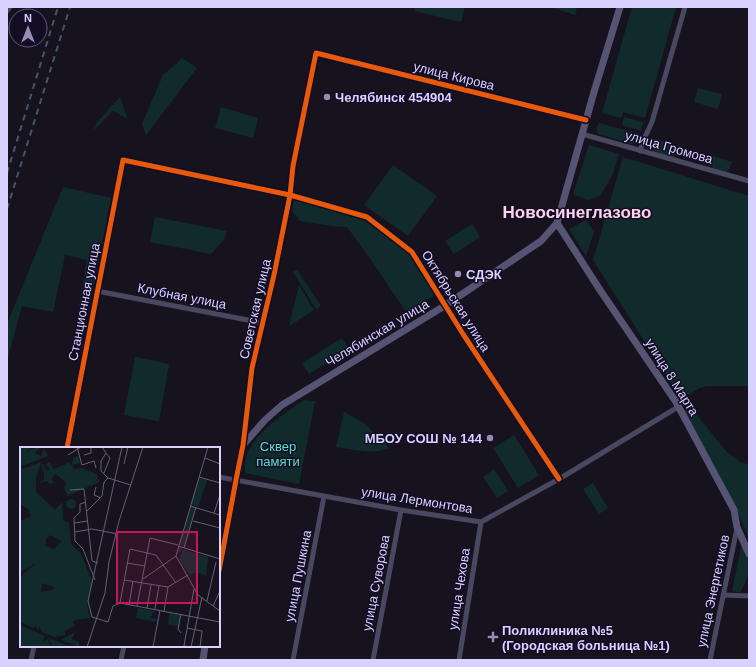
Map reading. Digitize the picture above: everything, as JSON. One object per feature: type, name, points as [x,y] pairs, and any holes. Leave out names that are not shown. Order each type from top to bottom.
[{"type":"street","points":[[7,12],[10,7]]},
{"type":"street","name":"Челябинская улица","points":[[243,445],[265,420],[282,405],[446,305],[541,241],[557,223],[620,7]]},
{"type":"street","points":[[640,151],[652,122],[685,7]]},
{"type":"street","name":"улица Кирова","points":[[316,53],[586,120]]},
{"type":"street","name":"Советская улица","points":[[220,566],[243,445],[251,372],[274,275],[290,195],[293,166],[316,53]]},
{"type":"street","name":"улица Громова","points":[[582,134],[749,181]]},
{"type":"street","name":"Октябрьская улица","points":[[123,160],[290,195],[367,217],[412,252],[463,334],[559,479]]},
{"type":"street","name":"Станционная улица","points":[[67,447],[123,160]]},
{"type":"street","name":"улица 8 Марта","points":[[557,223],[678,407],[734,510],[738,527],[749,554]]},
{"type":"street","name":"Клубная улица","points":[[97,291],[263,323]]},
{"type":"street","name":"улица Лермонтова","points":[[220,477],[401,510],[481,522],[559,479],[678,407]]},
{"type":"street","name":"улица Пушкина","points":[[293,660],[324,496]]},
{"type":"street","name":"улица Суворова","points":[[373,660],[401,510]]},
{"type":"street","name":"улица Чехова","points":[[459,660],[481,522]]},
{"type":"street","name":"улица Энергетиков","points":[[710,660],[738,527]]},
{"type":"street","points":[[724,596],[749,596]]},
{"type":"street","points":[[32,660],[34,647]]},
{"type":"street","points":[[121,660],[124,647]]},
{"type":"street","points":[[203,660],[205,647]]},
{"type":"green space","points":[[415,7],[465,7],[461,22],[414,11]]},
{"type":"green space","points":[[553,7],[577,7],[575,15]]},
{"type":"green space","points":[[632,7],[676,7],[645,118],[623,112],[621,118],[602,113]]},
{"type":"green space","points":[[182,58],[197,68],[146,135],[142,124],[163,75]]},
{"type":"green space","points":[[698,88],[722,94],[718,109],[694,102]]},
{"type":"green space","points":[[120,97],[128,119],[113,111],[93,131],[98,121]]},
{"type":"green space","points":[[221,107],[258,118],[253,138],[215,128]]},
{"type":"green space","points":[[624,117],[644,122],[641,131],[622,125]]},
{"type":"green space","points":[[599,123],[640,134],[639,139],[637,142],[631,144],[599,134],[597,132],[597,126]]},
{"type":"green space","points":[[648,137],[681,147],[673,158],[648,150],[646,142]]},
{"type":"green space","points":[[589,145],[619,154],[613,174],[600,196],[588,200],[573,194]]},
{"type":"green space","points":[[710,155],[732,162],[726,173],[713,170]]},
{"type":"green space","points":[[623,157],[749,196],[749,386],[707,386],[700,388],[681,399],[593,260]]},
{"type":"green space","points":[[393,165],[437,196],[408,236],[364,205]]},
{"type":"green space","points":[[63,187],[111,198],[88,313],[78,313],[87,260],[65,255],[53,312],[22,306],[8,357],[7,324]]},
{"type":"green space","points":[[294,200],[366,221],[409,253],[435,295],[406,312],[347,227],[300,221],[292,211]]},
{"type":"green space","points":[[155,217],[227,231],[224,240],[211,254],[150,242]]},
{"type":"green space","points":[[586,220],[594,232],[586,256],[569,229]]},
{"type":"green space","points":[[472,224],[480,237],[454,254],[445,241]]},
{"type":"green space","points":[[297,270],[321,306],[316,309],[293,272]]},
{"type":"green space","points":[[299,285],[314,310],[289,326]]},
{"type":"green space","points":[[342,338],[349,349],[309,374],[302,363]]},
{"type":"green space","points":[[135,357],[169,364],[159,421],[124,415]]},
{"type":"green space","name":"Сквер памяти","points":[[304,400],[315,401],[299,484],[245,473],[246,457],[257,438],[271,424]]},
{"type":"green space","points":[[688,407],[692,409],[726,451],[741,463],[749,464],[749,539],[734,504],[683,411]]},
{"type":"green space","points":[[344,412],[364,423],[389,448],[370,451],[336,447]]},
{"type":"green space","points":[[514,435],[539,475],[518,488],[493,448]]},
{"type":"green space","points":[[494,469],[508,491],[497,498],[483,477]]},
{"type":"green space","points":[[593,483],[608,508],[599,514],[583,489]]},
{"type":"green space","points":[[742,543],[749,561],[749,574],[740,593],[732,591]]},
{"type":"railway","points":[[7,173],[58,7]]},
{"type":"railway","points":[[7,209],[70,7]]},
{"type":"cycle path","points":[[220,566],[243,445],[252,368],[274,275],[290,195],[293,166],[316,53],[586,120]]},
{"type":"cycle path","points":[[67,447],[123,160],[290,195],[367,217],[412,252],[463,334],[559,479]]},
{"type":"place","name":"Челябинск 454904","points":[[327,97]]},
{"type":"place","name":"СДЭК","points":[[458,274]]},
{"type":"place","name":"МБОУ СОШ № 144","points":[[490,438]]},
{"type":"place","name":"Поликлиника №5 (Городская больница №1)","points":[[493,637]]},
{"type":"district","name":"Новосинеглазово","points":[[577,212]]}]
